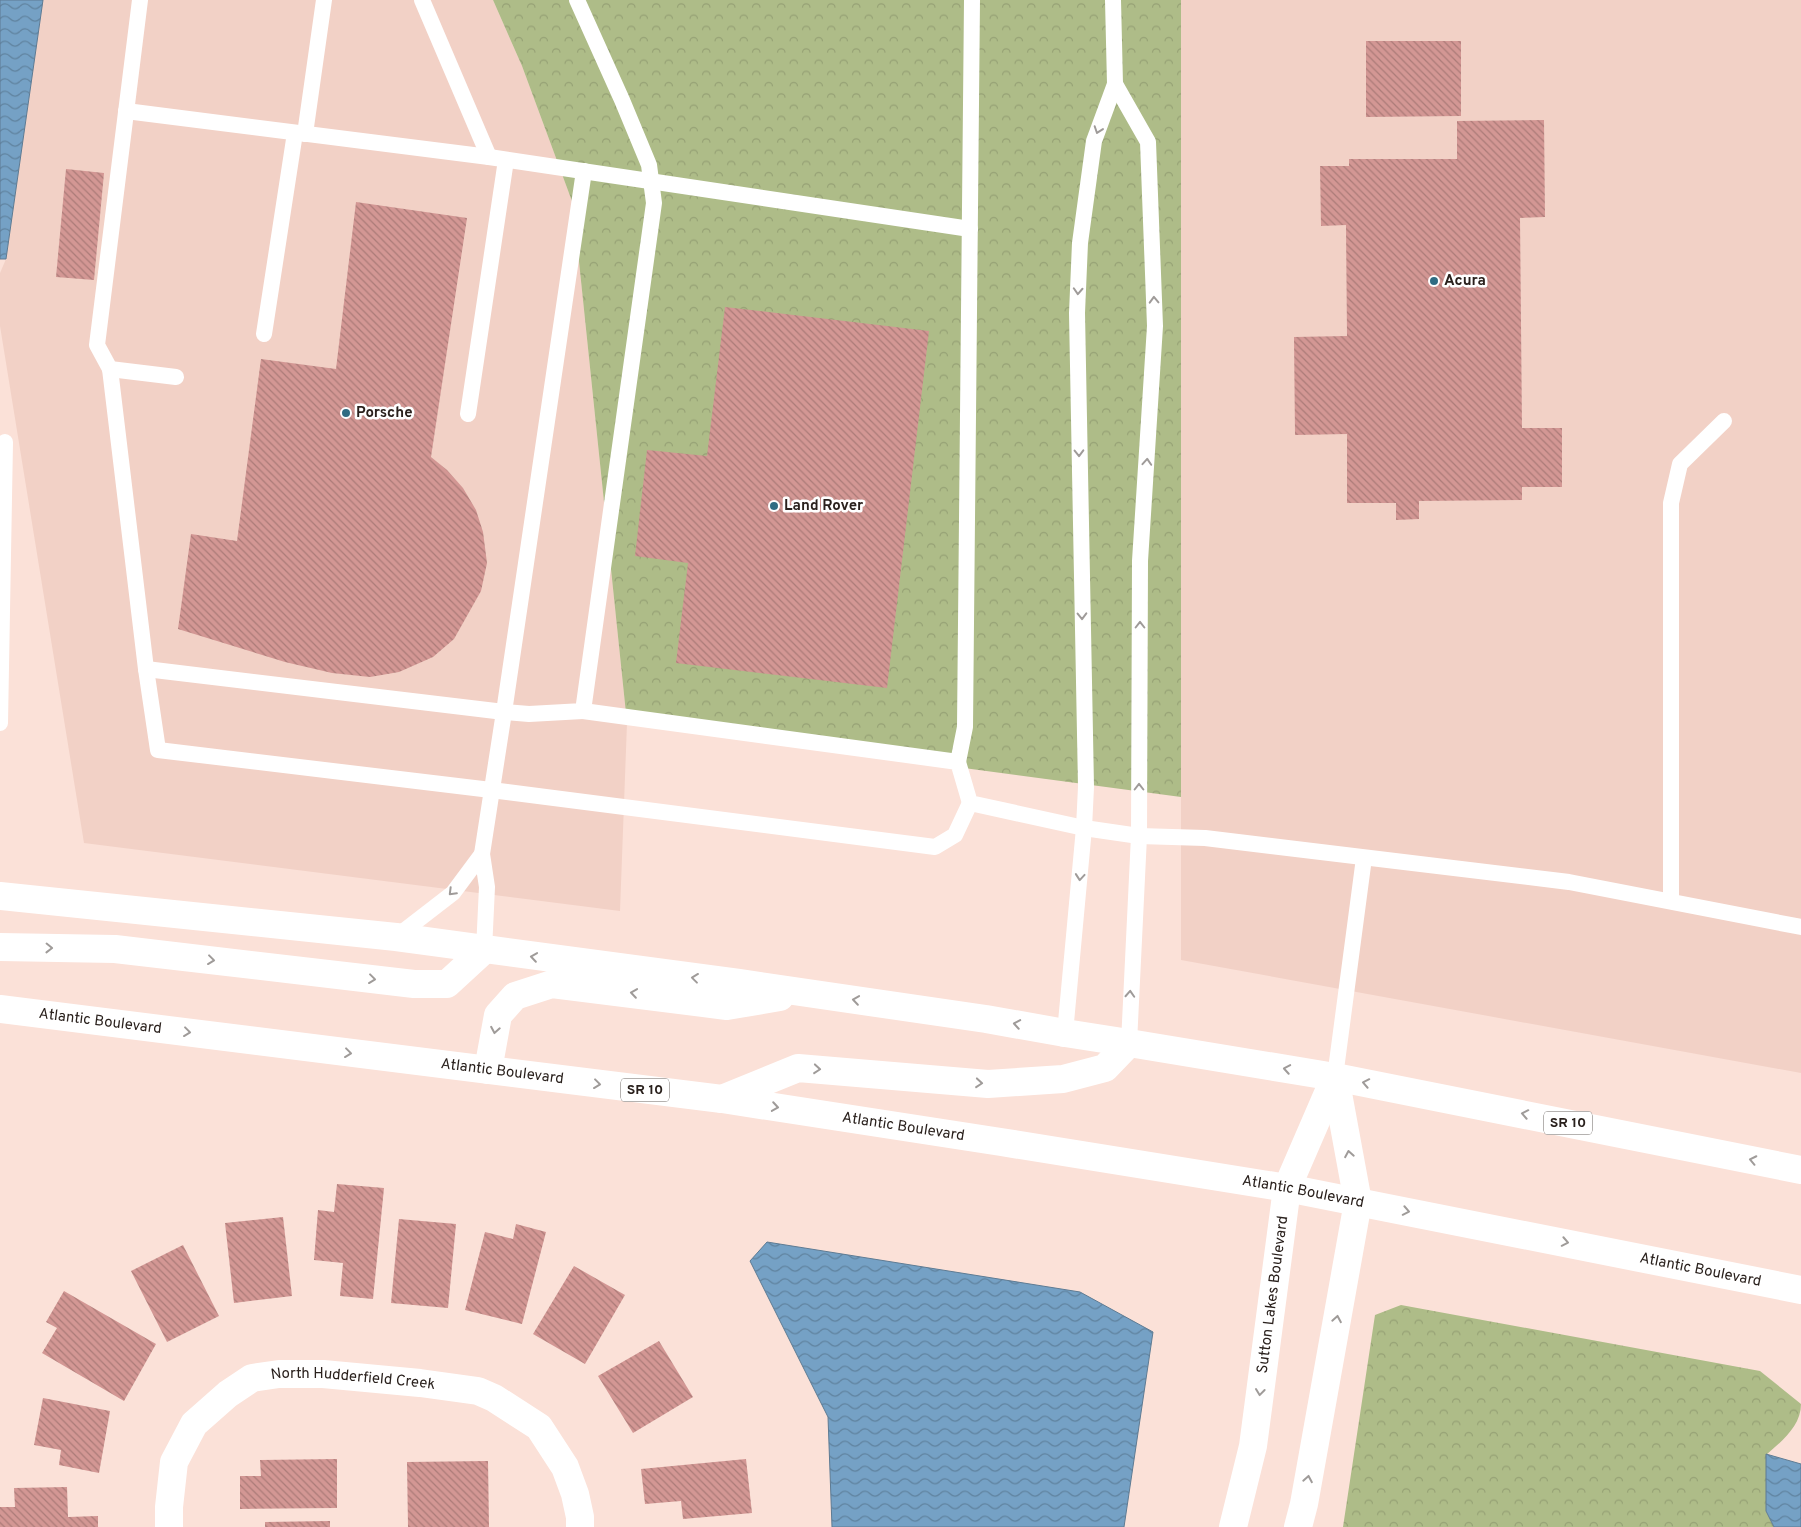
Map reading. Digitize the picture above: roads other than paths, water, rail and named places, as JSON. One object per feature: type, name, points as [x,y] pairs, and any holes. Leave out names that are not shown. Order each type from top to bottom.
[{"type":"main road","name":"SR 10","points":[[0,896],[396,937],[986,1019],[1336,1077],[1801,1170]]},
{"type":"main road","points":[[0,947],[115,949],[414,984],[447,984],[484,950]]},
{"type":"main road","points":[[488,1070],[498,1015],[515,996],[552,984],[727,1006],[803,993]]},
{"type":"main road","name":"Atlantic Boulevard","points":[[0,1009],[722,1099],[991,1140],[1287,1188],[1801,1290]]},
{"type":"main road","points":[[722,1099],[798,1068],[988,1084],[1063,1079],[1105,1068],[1129,1043]]},
{"type":"main road","points":[[1298,1527],[1304,1504],[1358,1202],[1336,1077]]},
{"type":"main road","name":"Sutton Lakes Boulevard","points":[[1233,1527],[1252,1446],[1287,1188],[1336,1077]]},
{"type":"main road","name":"North Hudderfield Creek","points":[[169,1527],[169,1507],[174,1462],[194,1424],[228,1394],[252,1378],[279,1374],[323,1374],[410,1382],[478,1391],[494,1398],[539,1427],[565,1467],[575,1494],[580,1527]]},
{"type":"lane","points":[[140,0],[97,345],[110,369],[146,669],[158,750],[491,790],[935,847],[955,835],[970,803],[958,762],[965,727],[972,0]]},
{"type":"lane","points":[[264,334],[324,0]]},
{"type":"lane","points":[[422,0],[490,157]]},
{"type":"lane","points":[[577,0],[622,100],[645,157],[654,203],[582,711]]},
{"type":"lane","points":[[1064,1033],[1070,990],[1084,828],[1086,777],[1077,312],[1080,242],[1094,141],[1115,84],[1113,0]]},
{"type":"lane","points":[[1115,84],[1148,142],[1155,326],[1140,561],[1139,836],[1129,1043]]},
{"type":"lane","points":[[126,111],[490,157],[970,229]]},
{"type":"lane","points":[[468,414],[506,160]]},
{"type":"lane","points":[[484,950],[487,886],[482,854],[584,171]]},
{"type":"lane","points":[[110,369],[176,377]]},
{"type":"lane","points":[[1672,900],[1671,503],[1680,464],[1724,421]]},
{"type":"lane","points":[[0,722],[4,442]]},
{"type":"lane","points":[[146,669],[504,712],[528,714],[582,711],[958,762]]},
{"type":"lane","points":[[970,803],[1084,828],[1139,836],[1205,838],[1569,882],[1672,900],[1801,926]]},
{"type":"lane","points":[[396,937],[453,893],[482,854]]},
{"type":"lane","points":[[1336,1077],[1364,858]]},
{"type":"water","points":[[0,0],[43,0],[6,259],[0,259]]},
{"type":"water","points":[[767,1242],[1080,1292],[1153,1332],[1124,1527],[832,1527],[828,1417],[750,1261]]},
{"type":"water","points":[[1766,1454],[1801,1464],[1801,1527],[1774,1527],[1766,1511]]},
{"type":"place","name":"Acura","points":[[1434,281]]},
{"type":"place","name":"Porsche","points":[[346,413]]},
{"type":"place","name":"Land Rover","points":[[774,506]]}]
